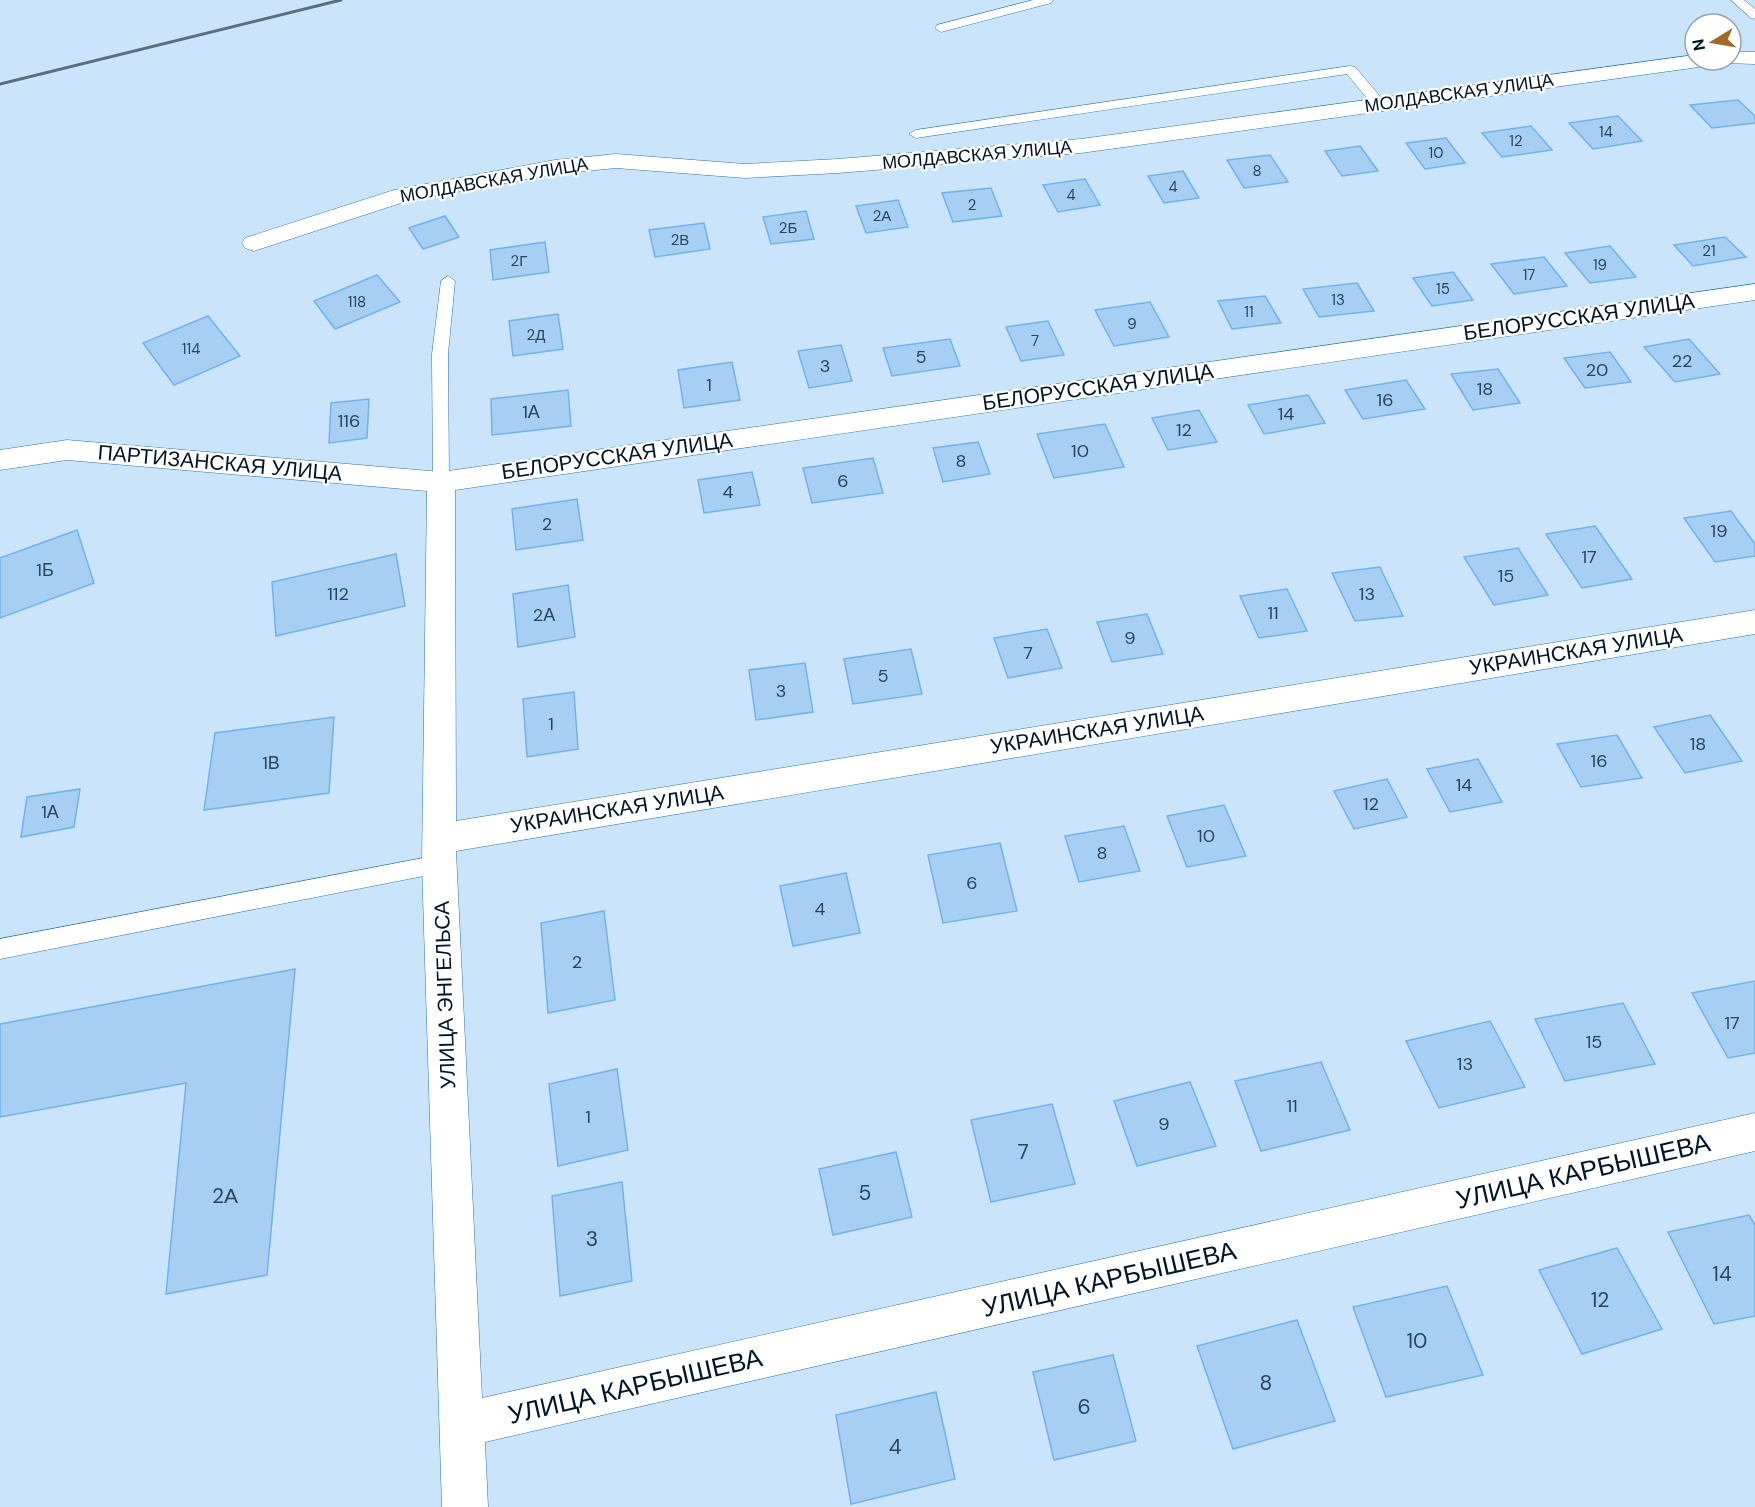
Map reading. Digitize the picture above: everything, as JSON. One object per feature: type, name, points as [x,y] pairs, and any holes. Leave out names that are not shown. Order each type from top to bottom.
[{"type":"street","name":"МОЛДАВСКАЯ УЛИЦА","points":[[254,243],[402,195],[555,167],[616,161],[745,171],[838,166],[1081,146],[1683,63]]},
{"type":"street","name":"БЕЛОРУССКАЯ УЛИЦА","points":[[441,482],[1755,292]]},
{"type":"street","name":"ПАРТИЗАНСКАЯ УЛИЦА","points":[[0,460],[67,450],[441,482]]},
{"type":"street","name":"УЛИЦА ЭНГЕЛЬСА","points":[[441,482],[439,852],[465,1507]]},
{"type":"street","name":"УКРАИНСКАЯ УЛИЦА","points":[[439,852],[1755,621]]},
{"type":"street","name":"УЛИЦА КАРБЫШЕВА","points":[[462,1425],[1755,1132]]},
{"type":"lane","points":[[941,28],[1047,0]]},
{"type":"lane","points":[[1737,0],[1755,15]]},
{"type":"lane","points":[[916,134],[1350,70],[1379,104]]},
{"type":"lane","points":[[441,482],[440,354],[448,281]]},
{"type":"lane","points":[[0,949],[439,852]]},
{"type":"building","points":[[1738,100],[1755,116],[1755,123],[1712,128],[1690,105]]},
{"type":"building","points":[[1618,116],[1642,141],[1593,149],[1569,123]]},
{"type":"building","points":[[1531,126],[1552,150],[1502,157],[1482,133]]},
{"type":"building","points":[[1446,138],[1465,163],[1425,169],[1406,143]]},
{"type":"building","points":[[1360,146],[1378,171],[1342,176],[1325,151]]},
{"type":"building","points":[[1270,155],[1288,182],[1244,188],[1227,160]]},
{"type":"building","points":[[1183,171],[1199,198],[1164,203],[1148,176]]},
{"type":"building","points":[[1085,179],[1100,205],[1058,212],[1043,185]]},
{"type":"building","points":[[991,188],[1002,216],[953,222],[942,193]]},
{"type":"building","points":[[898,200],[908,227],[866,233],[856,206]]},
{"type":"building","points":[[806,211],[814,239],[771,244],[763,217]]},
{"type":"building","points":[[445,216],[459,237],[423,249],[409,228]]},
{"type":"building","points":[[704,223],[710,249],[655,257],[649,230]]},
{"type":"building","points":[[1725,237],[1746,257],[1693,266],[1674,245]]},
{"type":"building","points":[[545,242],[549,272],[493,280],[490,250]]},
{"type":"building","points":[[1610,246],[1636,277],[1590,283],[1565,253]]},
{"type":"building","points":[[1544,257],[1567,286],[1514,294],[1491,264]]},
{"type":"building","points":[[1453,272],[1473,300],[1432,306],[1413,278]]},
{"type":"building","points":[[377,275],[400,302],[335,329],[314,301]]},
{"type":"building","points":[[1357,283],[1374,311],[1319,317],[1303,289]]},
{"type":"building","points":[[1265,296],[1281,323],[1232,329],[1218,301]]},
{"type":"building","points":[[1150,302],[1169,337],[1114,346],[1095,310]]},
{"type":"building","points":[[558,314],[563,349],[513,356],[509,321]]},
{"type":"building","points":[[208,316],[240,356],[174,385],[143,343]]},
{"type":"building","points":[[1048,321],[1064,355],[1021,361],[1006,327]]},
{"type":"building","points":[[950,339],[960,366],[892,376],[883,348]]},
{"type":"building","points":[[1689,339],[1720,374],[1675,382],[1644,347]]},
{"type":"building","points":[[841,345],[852,381],[809,388],[798,351]]},
{"type":"building","points":[[1610,352],[1631,382],[1585,388],[1564,358]]},
{"type":"building","points":[[732,362],[740,400],[684,408],[678,370]]},
{"type":"building","points":[[1498,369],[1520,403],[1473,410],[1451,374]]},
{"type":"building","points":[[1406,380],[1425,409],[1363,419],[1345,390]]},
{"type":"building","points":[[568,390],[571,426],[492,435],[491,399]]},
{"type":"building","points":[[1308,395],[1325,423],[1264,434],[1248,405]]},
{"type":"building","points":[[369,399],[367,438],[329,443],[331,403]]},
{"type":"building","points":[[1199,410],[1217,442],[1168,450],[1152,418]]},
{"type":"building","points":[[1105,424],[1124,467],[1054,478],[1037,434]]},
{"type":"building","points":[[978,442],[990,474],[943,482],[933,448]]},
{"type":"building","points":[[873,458],[883,493],[812,503],[803,468]]},
{"type":"building","points":[[752,472],[760,505],[704,513],[698,480]]},
{"type":"building","points":[[577,499],[583,540],[516,550],[512,509]]},
{"type":"building","points":[[1731,511],[1755,544],[1755,556],[1715,562],[1684,518]]},
{"type":"building","points":[[1595,526],[1632,579],[1582,588],[1546,534]]},
{"type":"building","points":[[77,530],[94,583],[0,618],[0,558]]},
{"type":"building","points":[[1518,548],[1548,595],[1494,605],[1464,557]]},
{"type":"building","points":[[396,554],[405,606],[276,636],[272,582]]},
{"type":"building","points":[[1380,567],[1403,616],[1355,621],[1332,573]]},
{"type":"building","points":[[568,585],[575,637],[518,647],[513,594]]},
{"type":"building","points":[[1287,589],[1307,631],[1259,638],[1240,596]]},
{"type":"building","points":[[1147,614],[1163,654],[1112,662],[1097,622]]},
{"type":"building","points":[[1047,629],[1062,668],[1008,678],[994,638]]},
{"type":"building","points":[[911,649],[922,694],[853,704],[844,659]]},
{"type":"building","points":[[805,663],[813,712],[756,720],[749,670]]},
{"type":"building","points":[[574,692],[578,749],[527,757],[523,699]]},
{"type":"building","points":[[1710,715],[1742,761],[1685,773],[1654,727]]},
{"type":"building","points":[[334,717],[329,793],[204,810],[215,733]]},
{"type":"building","points":[[1617,735],[1642,778],[1581,787],[1557,744]]},
{"type":"building","points":[[1478,759],[1502,802],[1450,812],[1427,769]]},
{"type":"building","points":[[1387,779],[1407,817],[1354,829],[1334,791]]},
{"type":"building","points":[[80,789],[74,827],[21,837],[27,797]]},
{"type":"building","points":[[1224,805],[1246,856],[1187,867],[1167,816]]},
{"type":"building","points":[[1124,826],[1140,871],[1079,882],[1065,836]]},
{"type":"building","points":[[1000,843],[1017,911],[943,923],[928,855]]},
{"type":"building","points":[[846,873],[860,933],[793,946],[780,886]]},
{"type":"building","points":[[604,911],[615,1000],[548,1013],[541,923]]},
{"type":"building","points":[[295,969],[267,1275],[166,1294],[186,1083],[0,1117],[0,1024]]},
{"type":"building","points":[[1755,981],[1755,1053],[1728,1058],[1692,993]]},
{"type":"building","points":[[1623,1003],[1655,1064],[1565,1081],[1535,1019]]},
{"type":"building","points":[[1490,1021],[1525,1087],[1439,1108],[1406,1041]]},
{"type":"building","points":[[1321,1062],[1350,1130],[1261,1151],[1235,1081]]},
{"type":"building","points":[[617,1069],[628,1150],[558,1166],[549,1084]]},
{"type":"building","points":[[1190,1082],[1216,1146],[1137,1166],[1114,1101]]},
{"type":"building","points":[[1052,1104],[1075,1184],[991,1202],[971,1120]]},
{"type":"building","points":[[896,1152],[912,1217],[833,1235],[819,1169]]},
{"type":"building","points":[[622,1182],[632,1281],[560,1296],[552,1196]]},
{"type":"building","points":[[1749,1215],[1755,1225],[1755,1316],[1714,1324],[1668,1232]]},
{"type":"building","points":[[1617,1248],[1662,1329],[1582,1354],[1539,1270]]},
{"type":"building","points":[[1447,1286],[1483,1375],[1386,1397],[1353,1307]]},
{"type":"building","points":[[1297,1320],[1335,1421],[1233,1449],[1197,1346]]},
{"type":"building","points":[[1113,1355],[1136,1441],[1054,1460],[1033,1372]]},
{"type":"building","points":[[936,1392],[955,1479],[851,1504],[836,1415]]},
{"type":"railway","points":[[0,84],[341,0]]}]
